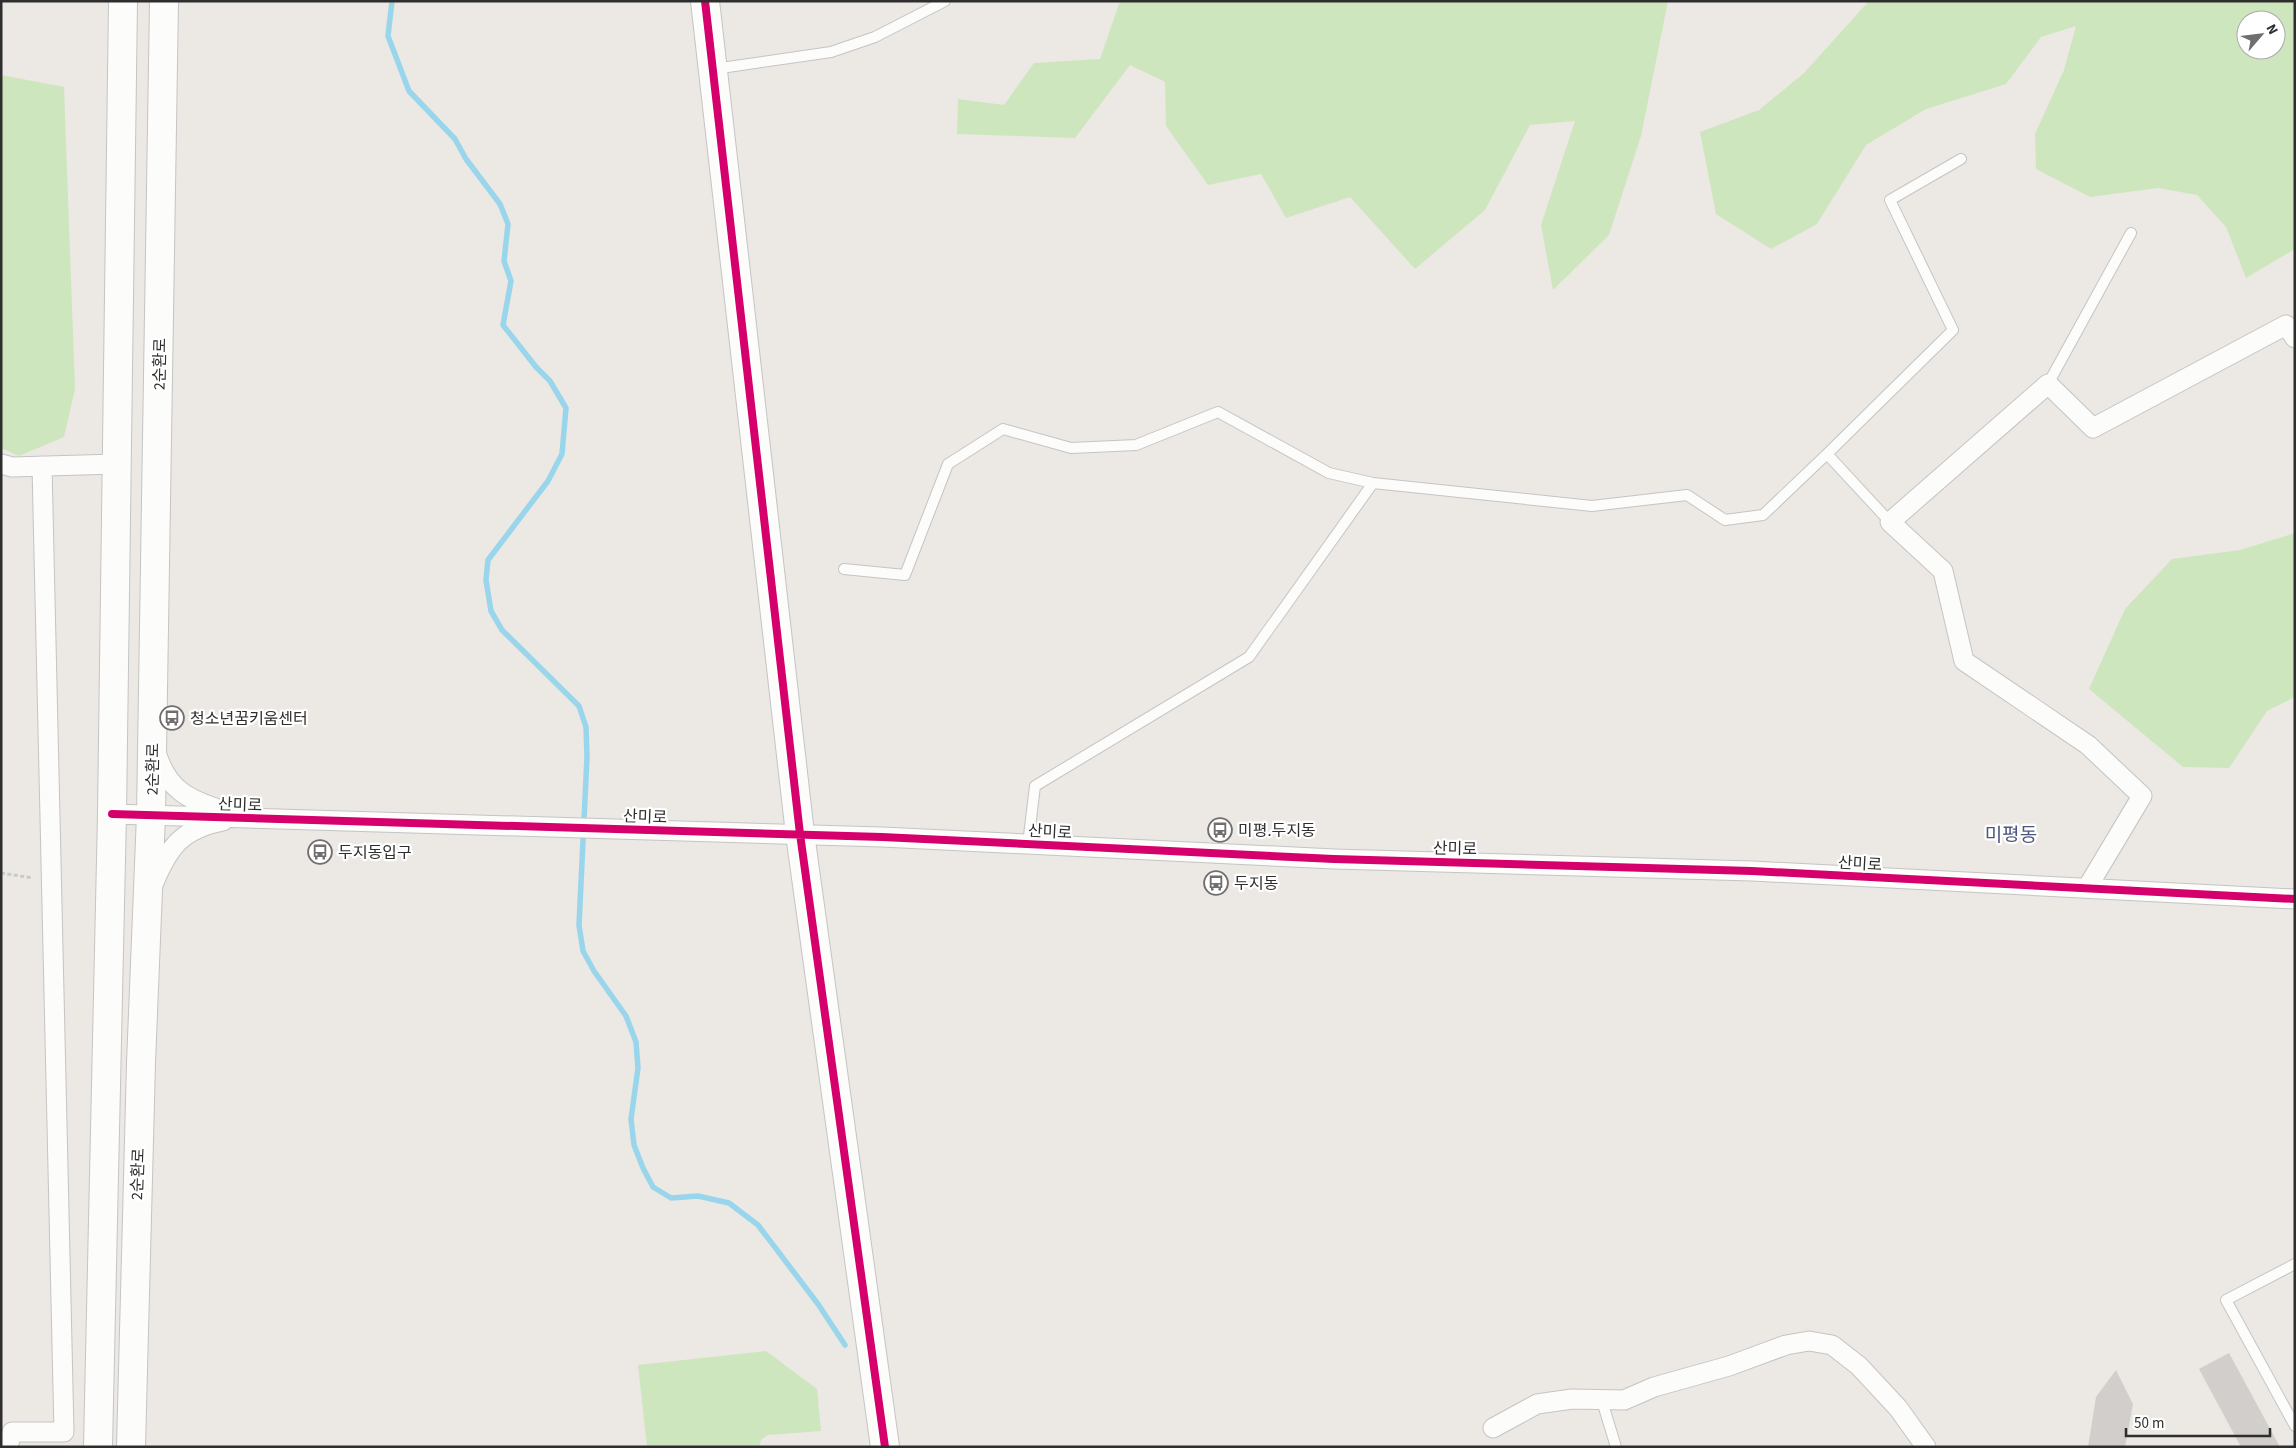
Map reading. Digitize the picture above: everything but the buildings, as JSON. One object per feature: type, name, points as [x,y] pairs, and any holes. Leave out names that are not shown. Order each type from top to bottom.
[{"type":"street","name":"2순환로","points":[[98,1447],[112,814],[123,1]]},
{"type":"street","name":"2순환로","points":[[130,1447],[140,1073],[153,733],[164,1]]},
{"type":"street","points":[[705,1],[800,834],[885,1447]]},
{"type":"street","points":[[2087,888],[2142,796],[2088,745],[1964,661],[1943,571],[1890,522],[2048,384],[2093,428],[2286,325],[2295,338]]},
{"type":"street","points":[[1,464],[42,466],[116,464]]},
{"type":"street","points":[[8,1447],[12,1432],[64,1432],[42,466]]},
{"type":"street","points":[[153,733],[161,767],[176,788],[191,800],[244,818]]},
{"type":"street","name":"산미로","points":[[112,814],[800,834],[1334,859],[1752,871],[2295,899]]},
{"type":"street","points":[[147,900],[166,856],[174,844],[186,835],[203,827],[244,818]]},
{"type":"street","points":[[1493,1428],[1537,1404],[1572,1399],[1624,1400],[1654,1387],[1729,1366],[1786,1345],[1809,1342],[1832,1345],[1859,1366],[1898,1408],[1926,1447]]},
{"type":"lane","points":[[713,69],[831,52],[875,37],[945,1]]},
{"type":"lane","points":[[844,568],[906,575],[948,464],[1003,429],[1070,448],[1136,445],[1218,412],[1329,473],[1373,483],[1592,506],[1687,495],[1725,520],[1763,515],[1953,330],[1890,200],[1961,159]]},
{"type":"lane","points":[[2048,384],[2131,233]]},
{"type":"lane","points":[[1827,454],[1890,522]]},
{"type":"lane","points":[[1028,844],[1035,786],[1249,657],[1373,483]]},
{"type":"lane","points":[[2295,1264],[2226,1300],[2295,1426]]},
{"type":"lane","points":[[1602,1400],[1616,1447]]},
{"type":"path","points":[[1,873],[51,881]]},
{"type":"green space","points":[[1120,1],[1668,1],[1641,136],[1609,235],[1553,290],[1541,225],[1575,121],[1530,125],[1485,210],[1415,269],[1350,197],[1286,218],[1261,174],[1208,185],[1166,126],[1165,82],[1130,65],[1075,138],[957,134],[958,99],[1004,105],[1034,63],[1100,59]]},
{"type":"green space","points":[[1869,1],[2295,1],[2295,249],[2246,278],[2226,227],[2197,195],[2158,188],[2090,197],[2036,169],[2035,134],[2064,70],[2076,26],[2041,37],[2006,84],[1926,109],[1866,145],[1817,224],[1771,249],[1716,214],[1700,132],[1759,110],[1804,73]]},
{"type":"green space","points":[[1,75],[64,87],[75,389],[64,437],[19,456],[1,448]]},
{"type":"green space","points":[[2295,533],[2295,697],[2267,711],[2229,768],[2183,767],[2089,689],[2125,609],[2172,559],[2240,550]]},
{"type":"green space","points":[[766,1351],[817,1389],[821,1431],[768,1435],[761,1440],[759,1447],[647,1447],[638,1365]]},
{"type":"waterway","points":[[392,1],[388,36],[409,91],[455,139],[466,159],[500,204],[508,224],[504,261],[511,281],[503,325],[536,367],[550,381],[566,408],[562,454],[548,481],[488,560],[486,580],[491,611],[502,630],[579,706],[586,727],[587,757],[579,925],[583,951],[594,971],[626,1016],[636,1042],[638,1068],[631,1119],[634,1145],[653,1187],[671,1198],[698,1196],[729,1203],[758,1225],[818,1304],[845,1345]]},
{"type":"cycle path","points":[[705,1],[800,834],[885,1447]]},
{"type":"cycle path","points":[[112,814],[882,837],[1334,859],[1752,871],[2295,899]]},
{"type":"place","name":"청소년꿈키움센터","points":[[172,718]]},
{"type":"place","name":"미평.두지동","points":[[1220,830]]},
{"type":"place","name":"두지동입구","points":[[320,852]]},
{"type":"place","name":"두지동","points":[[1216,883]]},
{"type":"district","name":"미평동","points":[[2011,834]]}]
